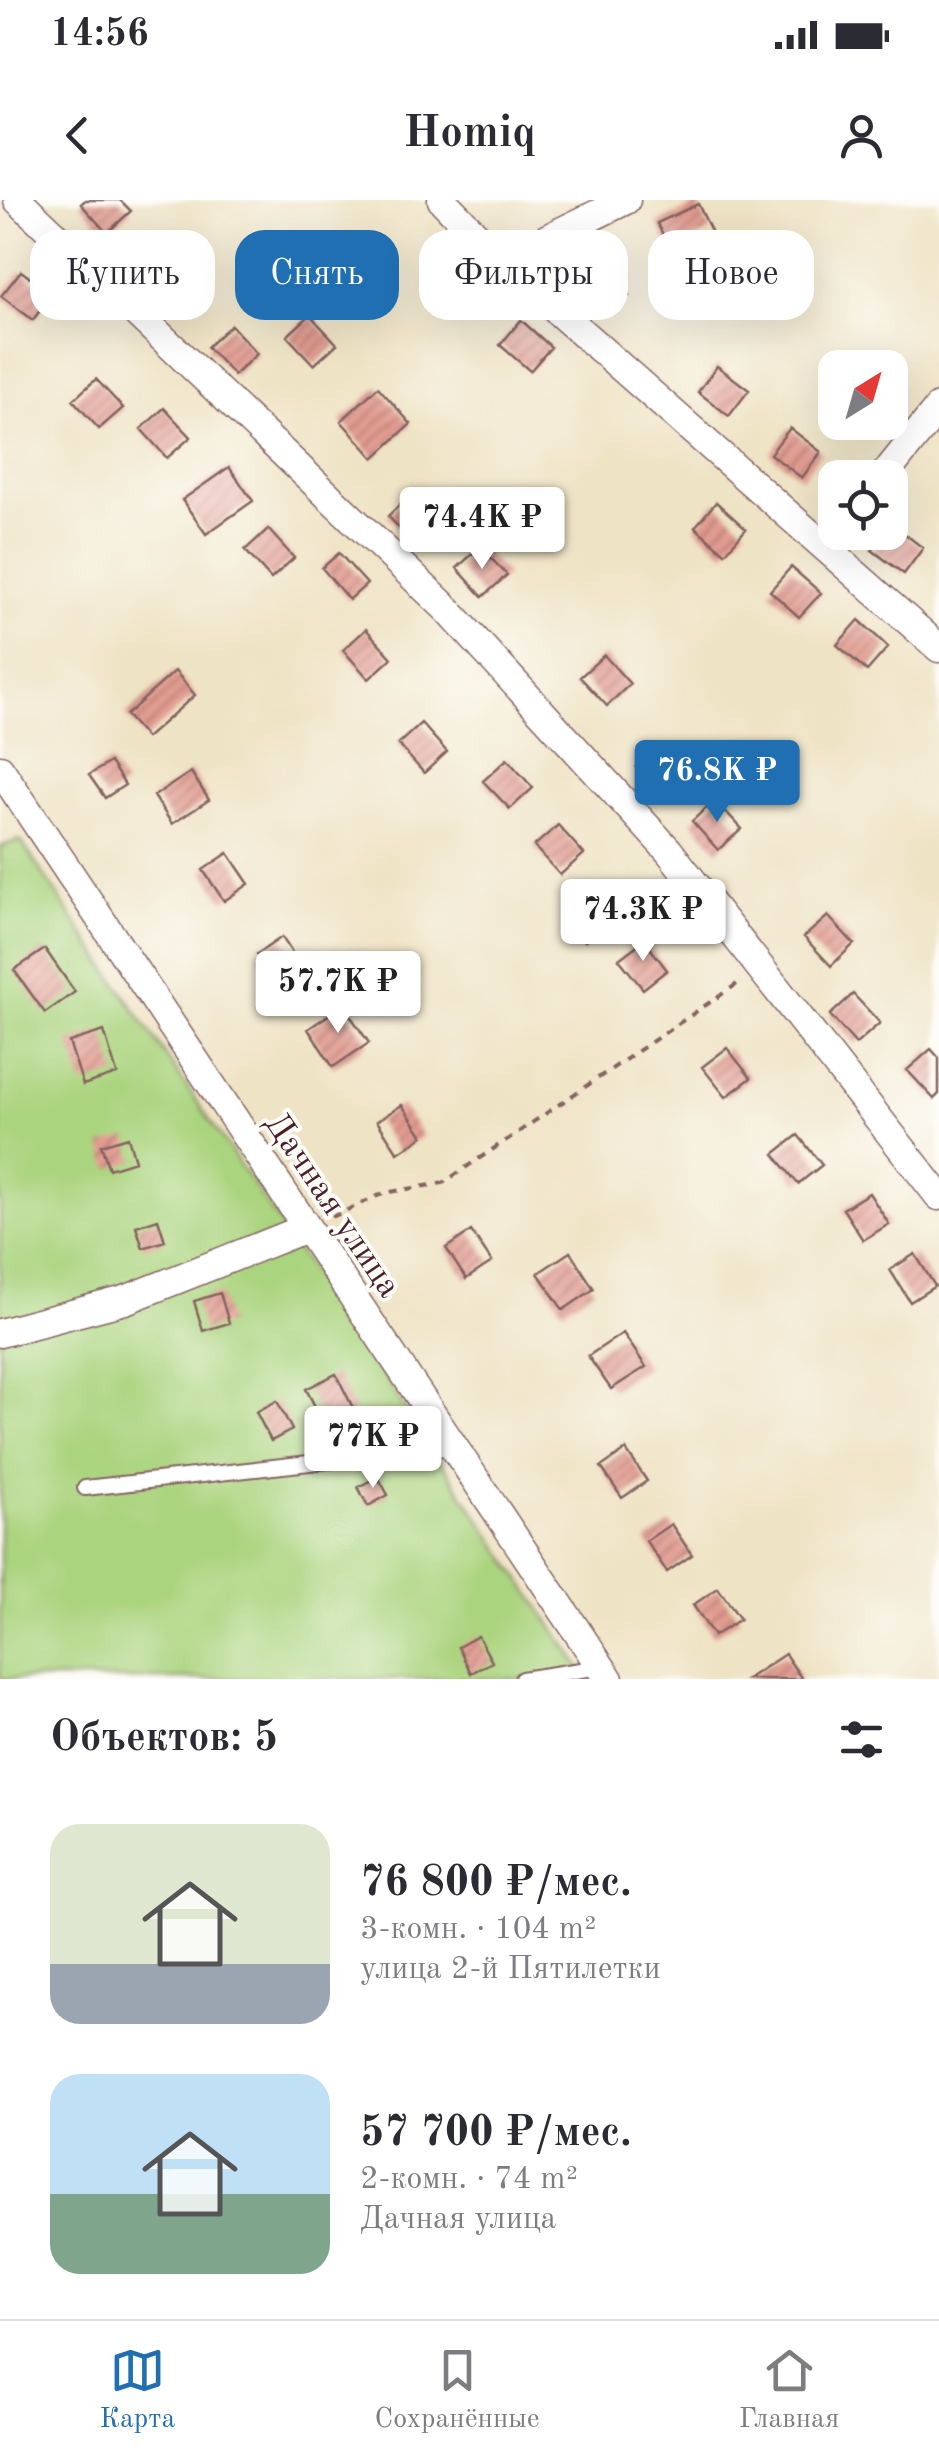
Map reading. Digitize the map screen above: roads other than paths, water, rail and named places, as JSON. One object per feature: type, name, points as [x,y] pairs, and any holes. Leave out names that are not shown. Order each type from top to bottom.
[{"type":"street","points":[[18,200],[447,610],[668,852],[939,1196]]},
{"type":"street","points":[[442,200],[471,230]]},
{"type":"street","points":[[565,230],[626,200]]},
{"type":"street","points":[[571,320],[818,528]]},
{"type":"street","points":[[896,460],[939,407]]},
{"type":"street","points":[[842,550],[939,648]]},
{"type":"street","name":"Дачная улица","points":[[0,770],[605,1673]]},
{"type":"street","points":[[0,1333],[125,1300],[304,1229]]},
{"type":"lane","points":[[85,1488],[453,1447]]},
{"type":"lane","points":[[522,1679],[605,1673]]}]
